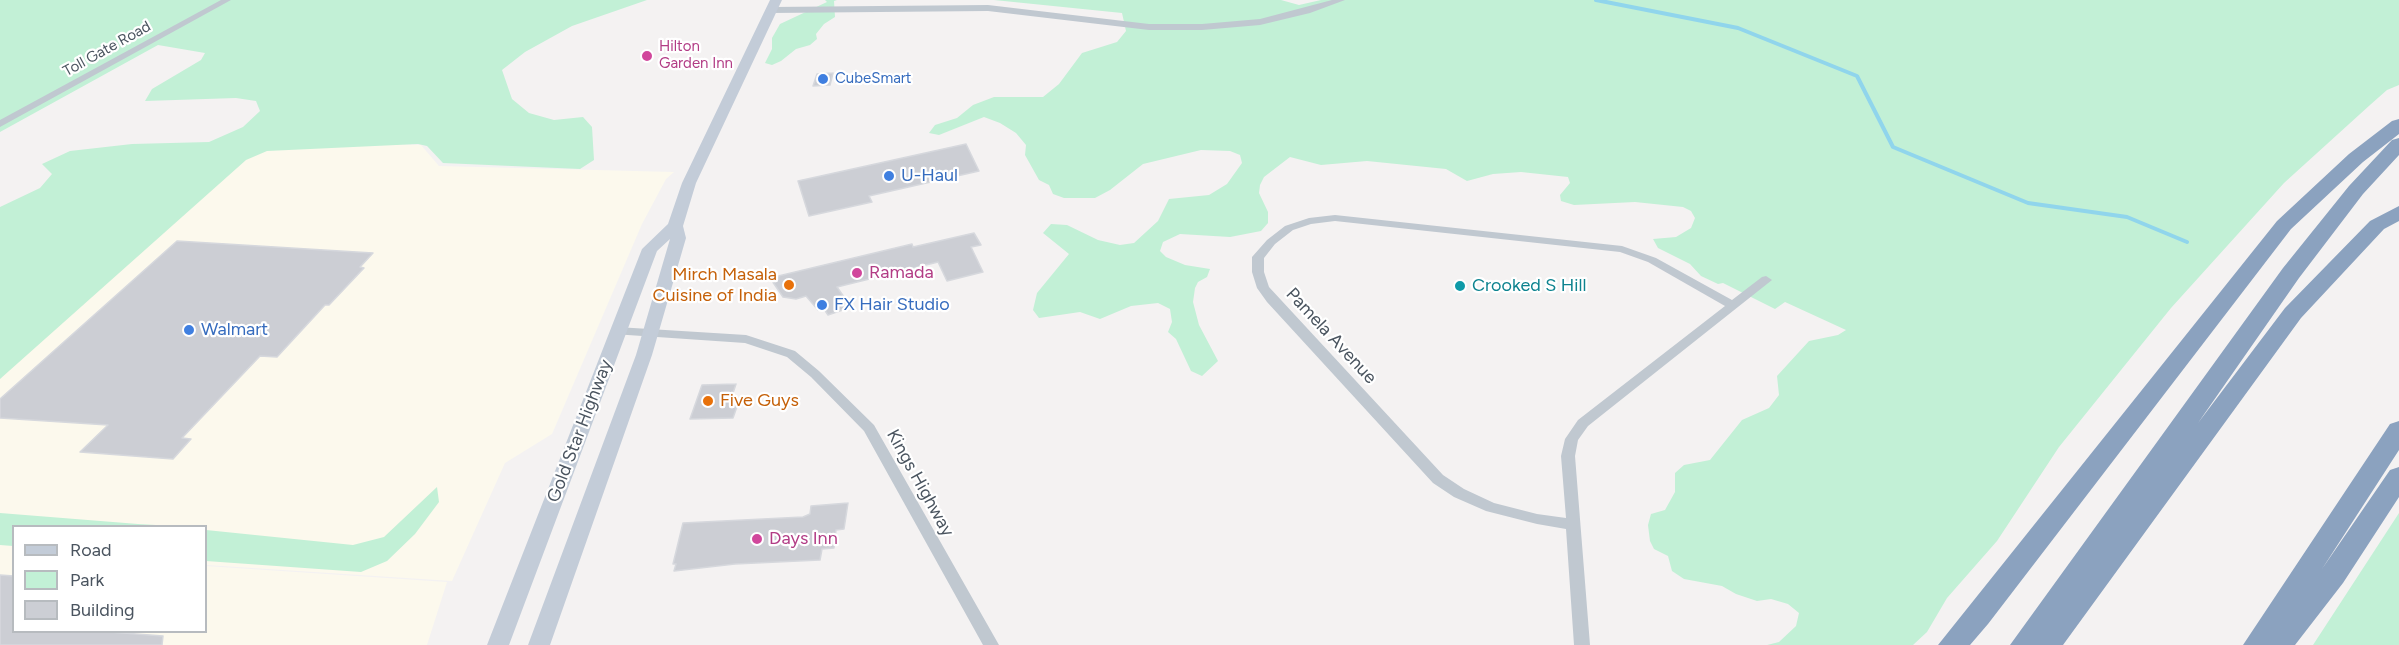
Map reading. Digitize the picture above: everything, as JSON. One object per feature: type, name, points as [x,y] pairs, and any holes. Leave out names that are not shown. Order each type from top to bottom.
[{"type":"highway","points":[[1952,645],[1978,616],[2284,225],[2356,158],[2399,125]]},
{"type":"highway","points":[[2024,645],[2147,477],[2291,273],[2356,190],[2399,144]]},
{"type":"highway","points":[[2047,645],[2293,313],[2370,232],[2399,212]]},
{"type":"highway","points":[[2257,645],[2399,430]]},
{"type":"highway","points":[[2278,645],[2321,592],[2399,477]]},
{"type":"main road","name":"Gold Star Highway","points":[[498,645],[650,249],[675,226],[689,183],[774,5]]},
{"type":"main road","name":"Gold Star Highway","points":[[539,645],[651,332],[678,238],[675,226]]},
{"type":"street","name":"Toll Gate Road","points":[[0,124],[227,0]]},
{"type":"street","points":[[774,5],[988,8],[1149,27],[1202,27],[1260,22],[1307,12],[1341,0]]},
{"type":"street","name":"Pamela Avenue","points":[[1572,525],[1491,507],[1459,494],[1438,479],[1271,298],[1263,288],[1258,272],[1258,257],[1271,242],[1289,228],[1309,221],[1335,218],[1604,246],[1629,251],[1652,260],[1733,306]]},
{"type":"street","points":[[1582,645],[1568,456],[1572,439],[1583,423],[1766,280]]},
{"type":"street","name":"Kings Highway","points":[[617,331],[732,337],[758,342],[791,354],[815,374],[869,428],[894,468],[981,631],[991,645]]},
{"type":"shaded area","points":[[260,140],[421,145],[439,166],[674,172],[666,179],[642,224],[552,434],[505,463],[452,581],[207,565],[207,525],[12,525],[12,633],[207,633],[207,566],[447,582],[427,645],[0,645],[0,361]]},
{"type":"green space","points":[[0,0],[647,0],[572,26],[525,52],[502,70],[512,99],[529,113],[554,120],[583,117],[592,127],[594,160],[580,169],[443,163],[427,146],[418,144],[267,151],[246,160],[0,379],[0,207],[40,188],[52,174],[42,164],[70,151],[132,144],[209,142],[243,127],[260,111],[256,101],[236,98],[145,101],[152,89],[201,60],[205,53],[158,45],[0,132]]},
{"type":"green space","points":[[825,0],[837,0],[834,1],[835,17],[824,24],[816,34],[817,39],[810,45],[796,49],[781,61],[772,65],[765,63],[772,49],[772,38],[780,24],[827,2]]},
{"type":"green space","points":[[994,0],[1281,0],[1299,5],[1321,0],[2399,0],[2399,85],[2387,90],[2284,183],[2171,308],[2059,447],[1997,541],[1947,598],[1927,632],[1913,645],[1767,645],[1779,642],[1796,626],[1799,613],[1788,604],[1771,599],[1757,601],[1736,594],[1722,586],[1684,579],[1672,571],[1668,556],[1654,549],[1650,541],[1648,525],[1651,514],[1665,510],[1675,492],[1675,473],[1684,465],[1710,460],[1742,420],[1769,408],[1779,395],[1777,376],[1809,341],[1838,335],[1846,330],[1785,302],[1775,309],[1723,283],[1718,284],[1701,276],[1690,264],[1658,248],[1653,239],[1676,237],[1691,228],[1695,218],[1691,211],[1683,207],[1635,202],[1574,205],[1561,201],[1560,195],[1570,183],[1568,177],[1521,172],[1493,174],[1467,181],[1446,169],[1367,161],[1321,165],[1290,157],[1264,177],[1260,185],[1259,193],[1268,212],[1268,223],[1261,231],[1230,237],[1180,234],[1163,242],[1160,251],[1166,257],[1185,265],[1210,269],[1207,277],[1198,282],[1193,302],[1199,325],[1218,361],[1202,376],[1191,371],[1176,339],[1168,332],[1172,322],[1170,309],[1158,303],[1131,306],[1100,319],[1080,312],[1039,318],[1033,310],[1037,293],[1069,254],[1043,233],[1051,224],[1067,225],[1098,240],[1120,245],[1134,243],[1158,221],[1169,199],[1209,195],[1227,184],[1242,163],[1240,155],[1230,151],[1201,150],[1143,164],[1110,190],[1095,198],[1064,198],[1053,194],[1049,185],[1039,180],[1025,155],[1026,145],[1016,133],[1000,123],[984,117],[939,135],[929,133],[935,125],[957,118],[973,105],[994,97],[1043,97],[1059,84],[1082,53],[1117,42],[1126,31],[1122,13]]},
{"type":"green space","points":[[437,487],[439,502],[415,534],[387,561],[361,572],[207,561],[207,530],[353,545],[384,537]]},
{"type":"green space","points":[[0,513],[156,525],[12,525],[12,546],[0,545]]},
{"type":"green space","points":[[2399,513],[2399,645],[2313,645]]},
{"type":"building","name":"CubeSmart","points":[[833,73],[830,85],[813,86],[817,74]]},
{"type":"building","name":"U-Haul","points":[[966,144],[979,171],[869,196],[872,202],[809,216],[798,181]]},
{"type":"building","name":"Ramada","points":[[974,233],[981,245],[971,247],[983,272],[947,281],[938,262],[837,287],[851,307],[828,315],[824,309],[818,310],[806,296],[796,299],[783,297],[770,278],[912,244],[913,247]]},
{"type":"building","name":"Walmart","points":[[177,241],[373,253],[360,267],[364,268],[329,305],[325,305],[277,357],[260,356],[182,438],[191,439],[173,459],[80,452],[108,425],[0,418],[0,399]]},
{"type":"building","name":"Five Guys","points":[[736,384],[730,402],[739,401],[733,418],[690,419],[702,385]]},
{"type":"building","name":"Days Inn","points":[[848,503],[844,529],[836,530],[834,548],[822,549],[820,560],[735,564],[674,571],[676,564],[673,564],[683,523],[803,517],[810,514],[811,506]]},
{"type":"building","points":[[0,575],[12,576],[12,633],[123,633],[163,636],[162,645],[0,645]]},
{"type":"waterway","points":[[1596,0],[1738,28],[1857,76],[1893,147],[2028,203],[2127,217],[2187,242]]},
{"type":"place","name":"Hilton Garden Inn","points":[[647,56]]},
{"type":"place","name":"CubeSmart","points":[[823,79]]},
{"type":"place","name":"U-Haul","points":[[889,176]]},
{"type":"place","name":"Ramada","points":[[857,273]]},
{"type":"place","name":"Mirch Masala Cuisine of India","points":[[789,285]]},
{"type":"place","name":"Crooked S Hill","points":[[1460,286]]},
{"type":"place","name":"FX Hair Studio","points":[[822,305]]},
{"type":"place","name":"Walmart","points":[[189,330]]},
{"type":"place","name":"Five Guys","points":[[708,401]]},
{"type":"place","name":"Days Inn","points":[[757,539]]}]
